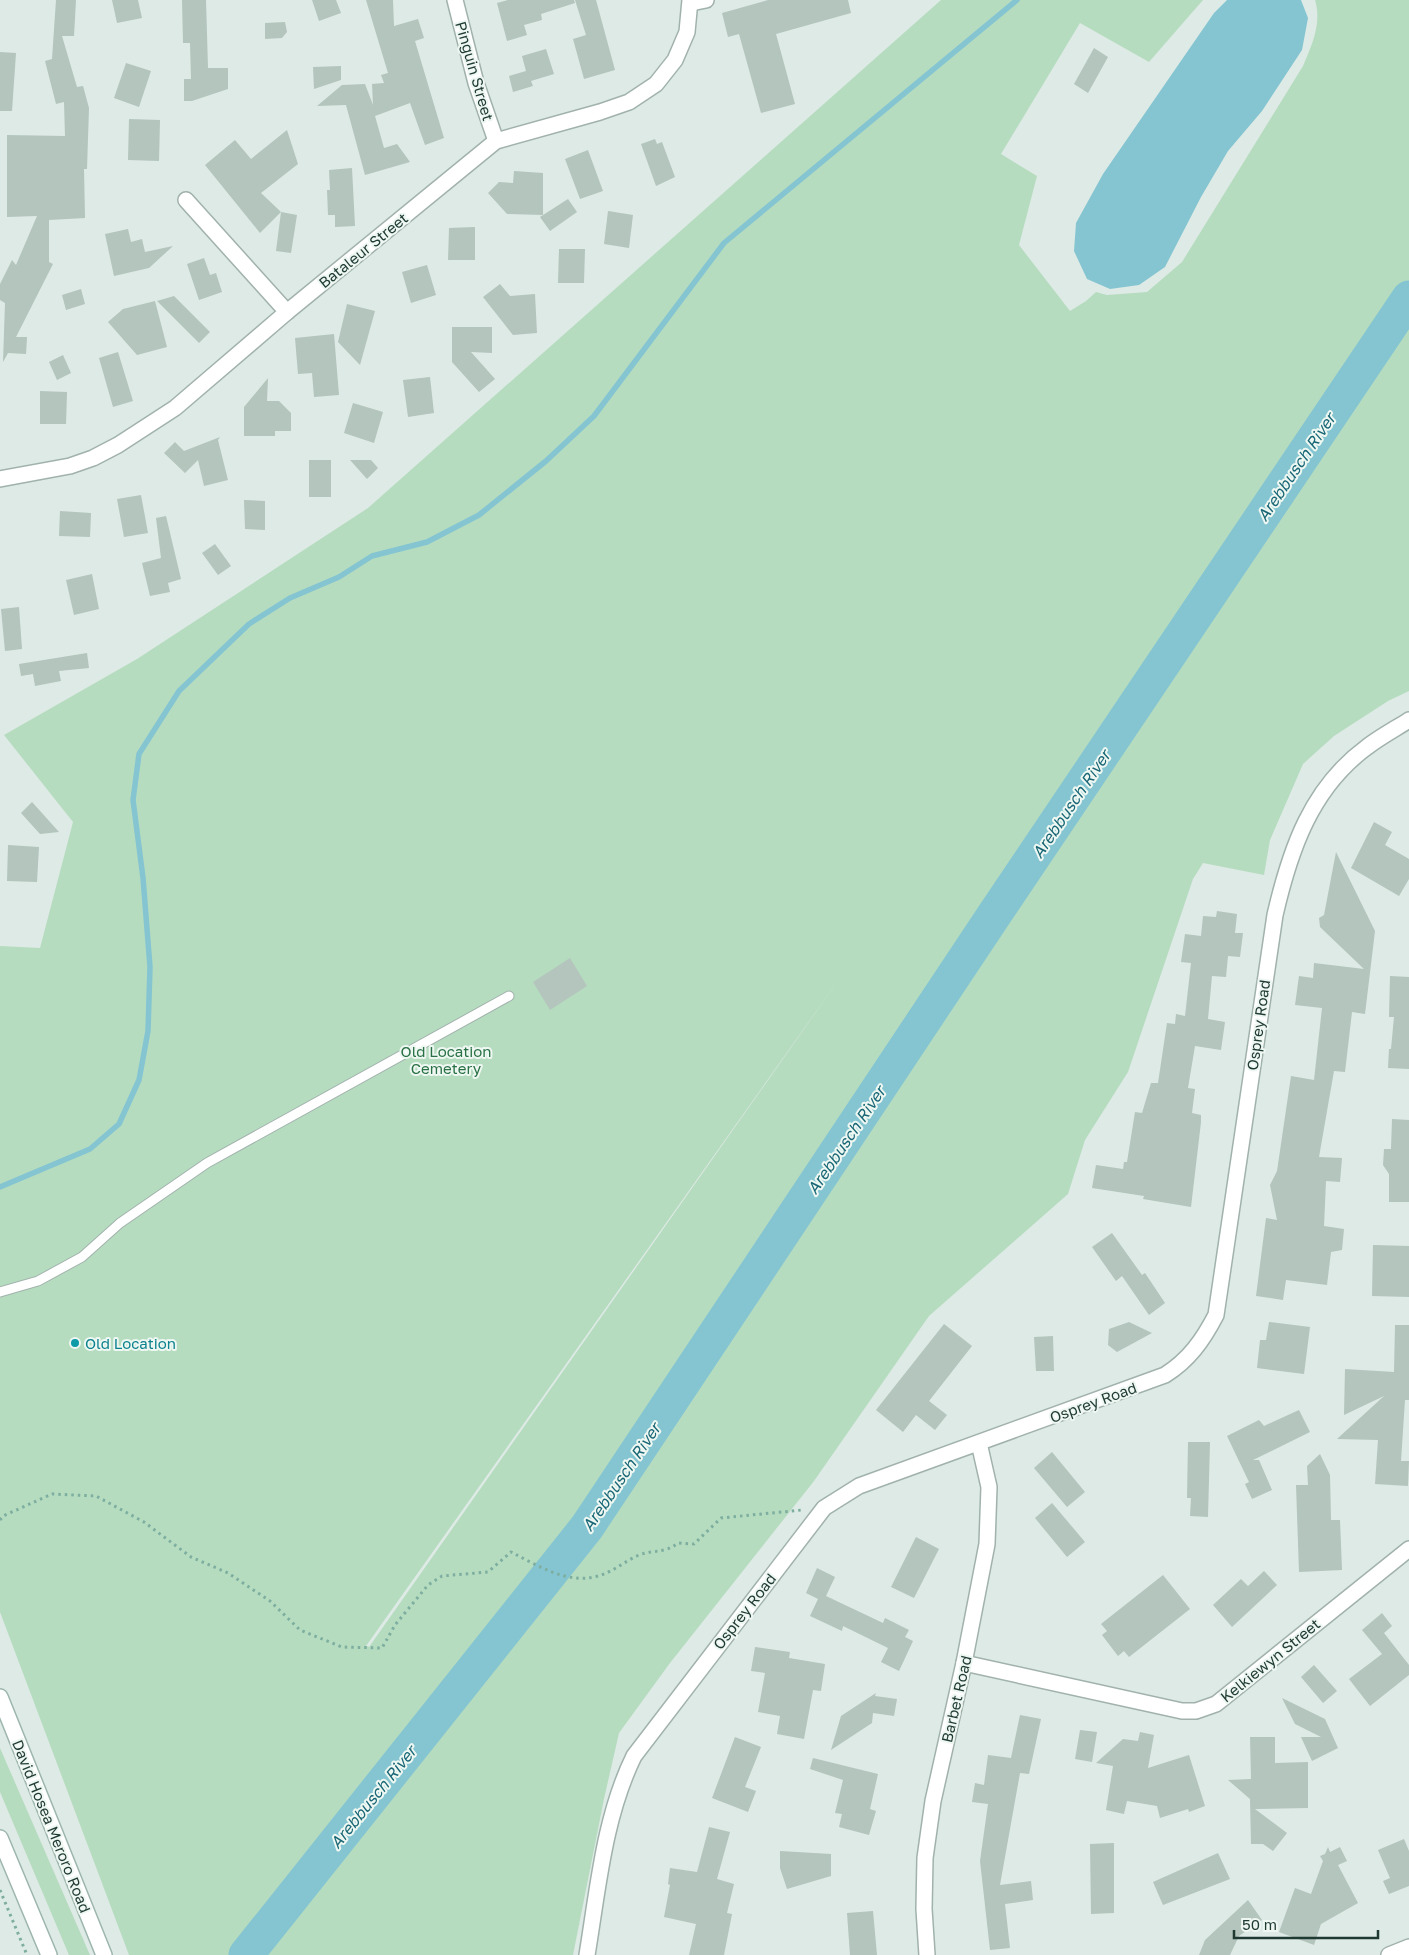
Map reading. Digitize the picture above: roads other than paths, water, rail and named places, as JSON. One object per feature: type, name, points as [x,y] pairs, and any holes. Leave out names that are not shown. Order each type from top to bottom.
[{"type":"street","name":"Pinguin Street","points":[[455,0],[476,83],[496,141]]},
{"type":"street","name":"Bataleur Street","points":[[0,479],[70,466],[94,458],[118,445],[175,408],[287,312],[496,141],[600,112],[628,102],[656,84],[675,60],[687,32],[696,1]]},
{"type":"street","points":[[186,200],[287,312]]},
{"type":"street","name":"Osprey Road","points":[[587,1955],[609,1828],[623,1778],[634,1756],[824,1508],[859,1486],[1165,1375],[1190,1356],[1205,1335],[1216,1315],[1275,915],[1286,868],[1298,835],[1322,794],[1337,774],[1366,747],[1409,720]]},
{"type":"street","name":"Barbet Road","points":[[927,1955],[924,1909],[927,1848],[933,1801],[980,1584],[989,1521],[989,1487],[979,1444]]},
{"type":"street","name":"Kelkiewyn Street","points":[[964,1663],[1182,1711],[1196,1711],[1216,1704],[1409,1549]]},
{"type":"street","name":"David Hosea Meroro Road","points":[[0,1697],[104,1955]]},
{"type":"street","points":[[0,1838],[49,1955]]},
{"type":"street","points":[[1389,1955],[1409,1947]]},
{"type":"lane","points":[[0,1292],[38,1281],[82,1257],[120,1223],[207,1163],[509,996]]},
{"type":"water","points":[[1227,0],[1301,0],[1308,18],[1302,50],[1262,111],[1228,151],[1201,197],[1165,267],[1139,285],[1110,289],[1087,279],[1074,251],[1076,223],[1103,174],[1214,13]]},
{"type":"waterway","points":[[0,1187],[90,1149],[119,1124],[139,1080],[148,1031],[150,967],[143,878],[133,800],[139,754],[179,691],[249,624],[290,598],[339,577],[372,556],[427,542],[479,515],[546,461],[594,416],[724,243],[1017,0]]},
{"type":"waterway","name":"Arebbusch River","points":[[246,1955],[587,1527],[992,918],[1409,298]]},
{"type":"place","name":"Old Location","points":[[75,1343]]},
{"type":"park label","name":"Old Location Cemetery","points":[[446,1060]]}]
